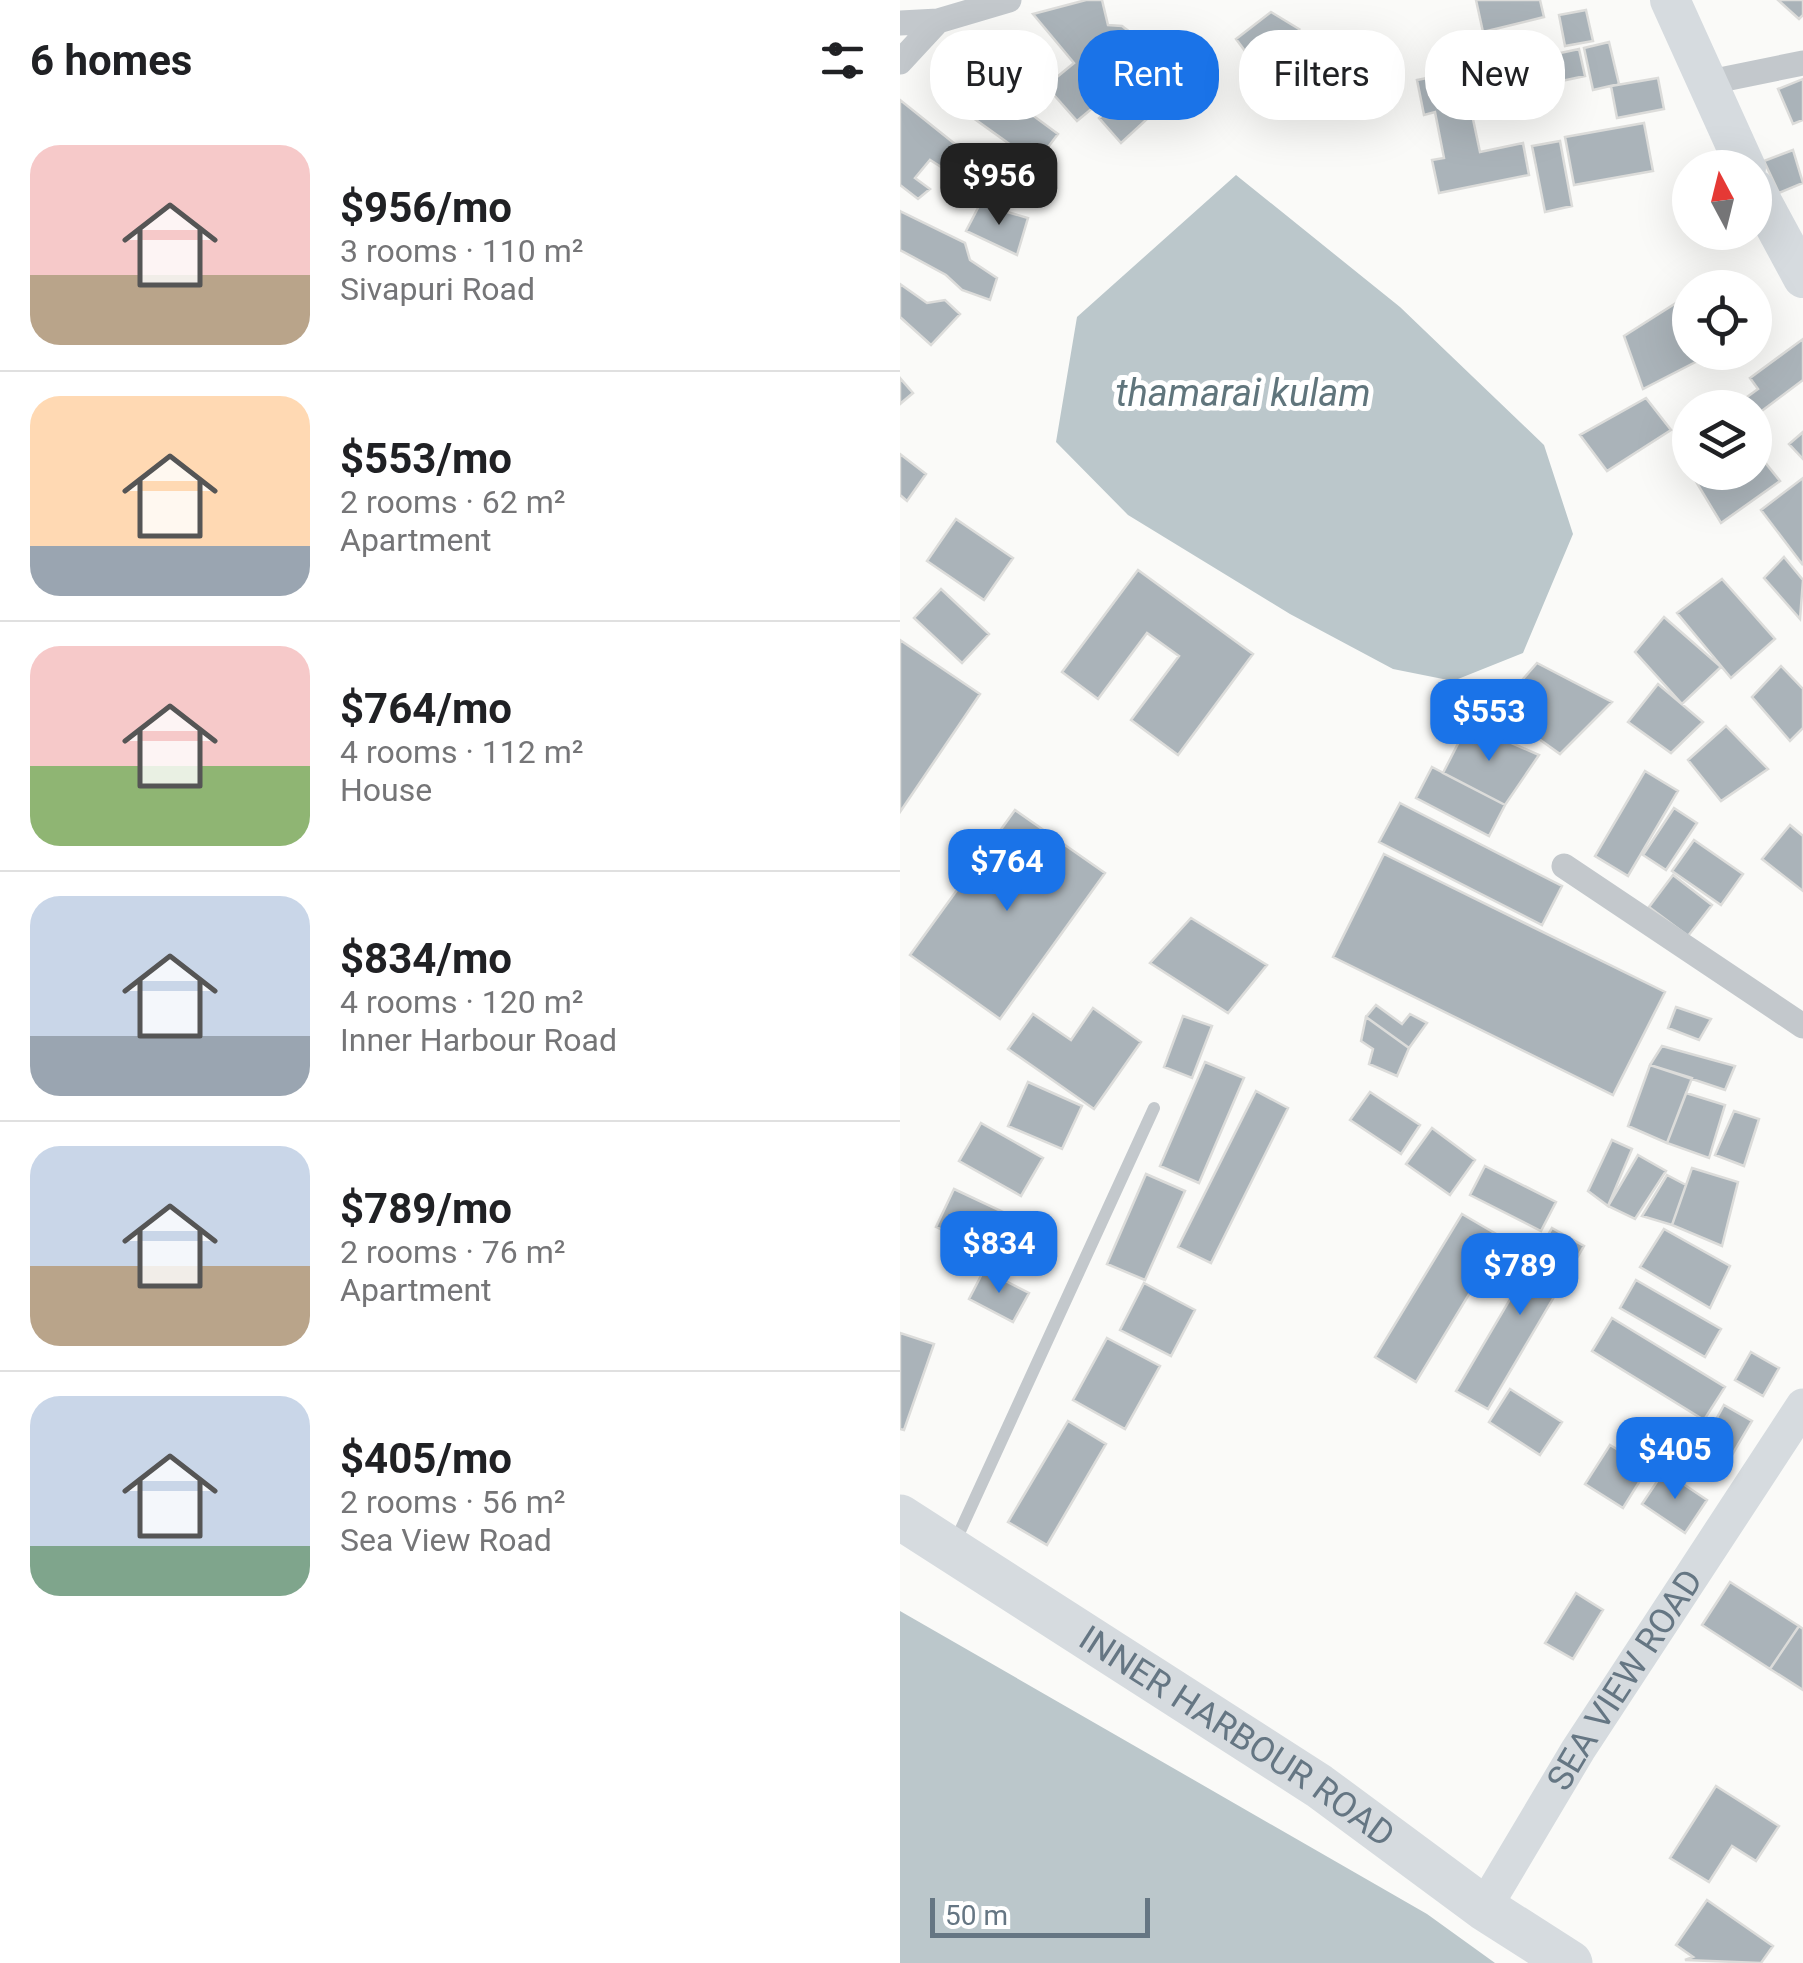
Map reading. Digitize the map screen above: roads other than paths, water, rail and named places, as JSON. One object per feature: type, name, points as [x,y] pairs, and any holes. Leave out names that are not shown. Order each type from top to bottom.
[{"type":"highway","name":"INNER HARBOUR ROAD","points":[[900,1516],[1319,1786],[1484,1908],[1570,1963]]},
{"type":"main road","points":[[1670,0],[1738,150]]},
{"type":"main road","points":[[1772,221],[1803,278]]},
{"type":"main road","name":"SEA VIEW ROAD","points":[[1484,1908],[1578,1750],[1803,1406]]},
{"type":"street","points":[[900,23],[938,21],[1010,0]]},
{"type":"street","points":[[900,62],[938,21]]},
{"type":"street","points":[[1710,82],[1803,63]]},
{"type":"street","points":[[1564,866],[1803,1026]]},
{"type":"lane","points":[[951,1552],[1154,1108]]},
{"type":"water","name":"thamarai kulam","points":[[1236,175],[1400,307],[1544,445],[1573,534],[1523,653],[1453,681],[1393,669],[1290,614],[1128,515],[1056,442],[1077,317]]},
{"type":"water","points":[[900,1611],[1427,1914],[1495,1963],[900,1963]]}]
